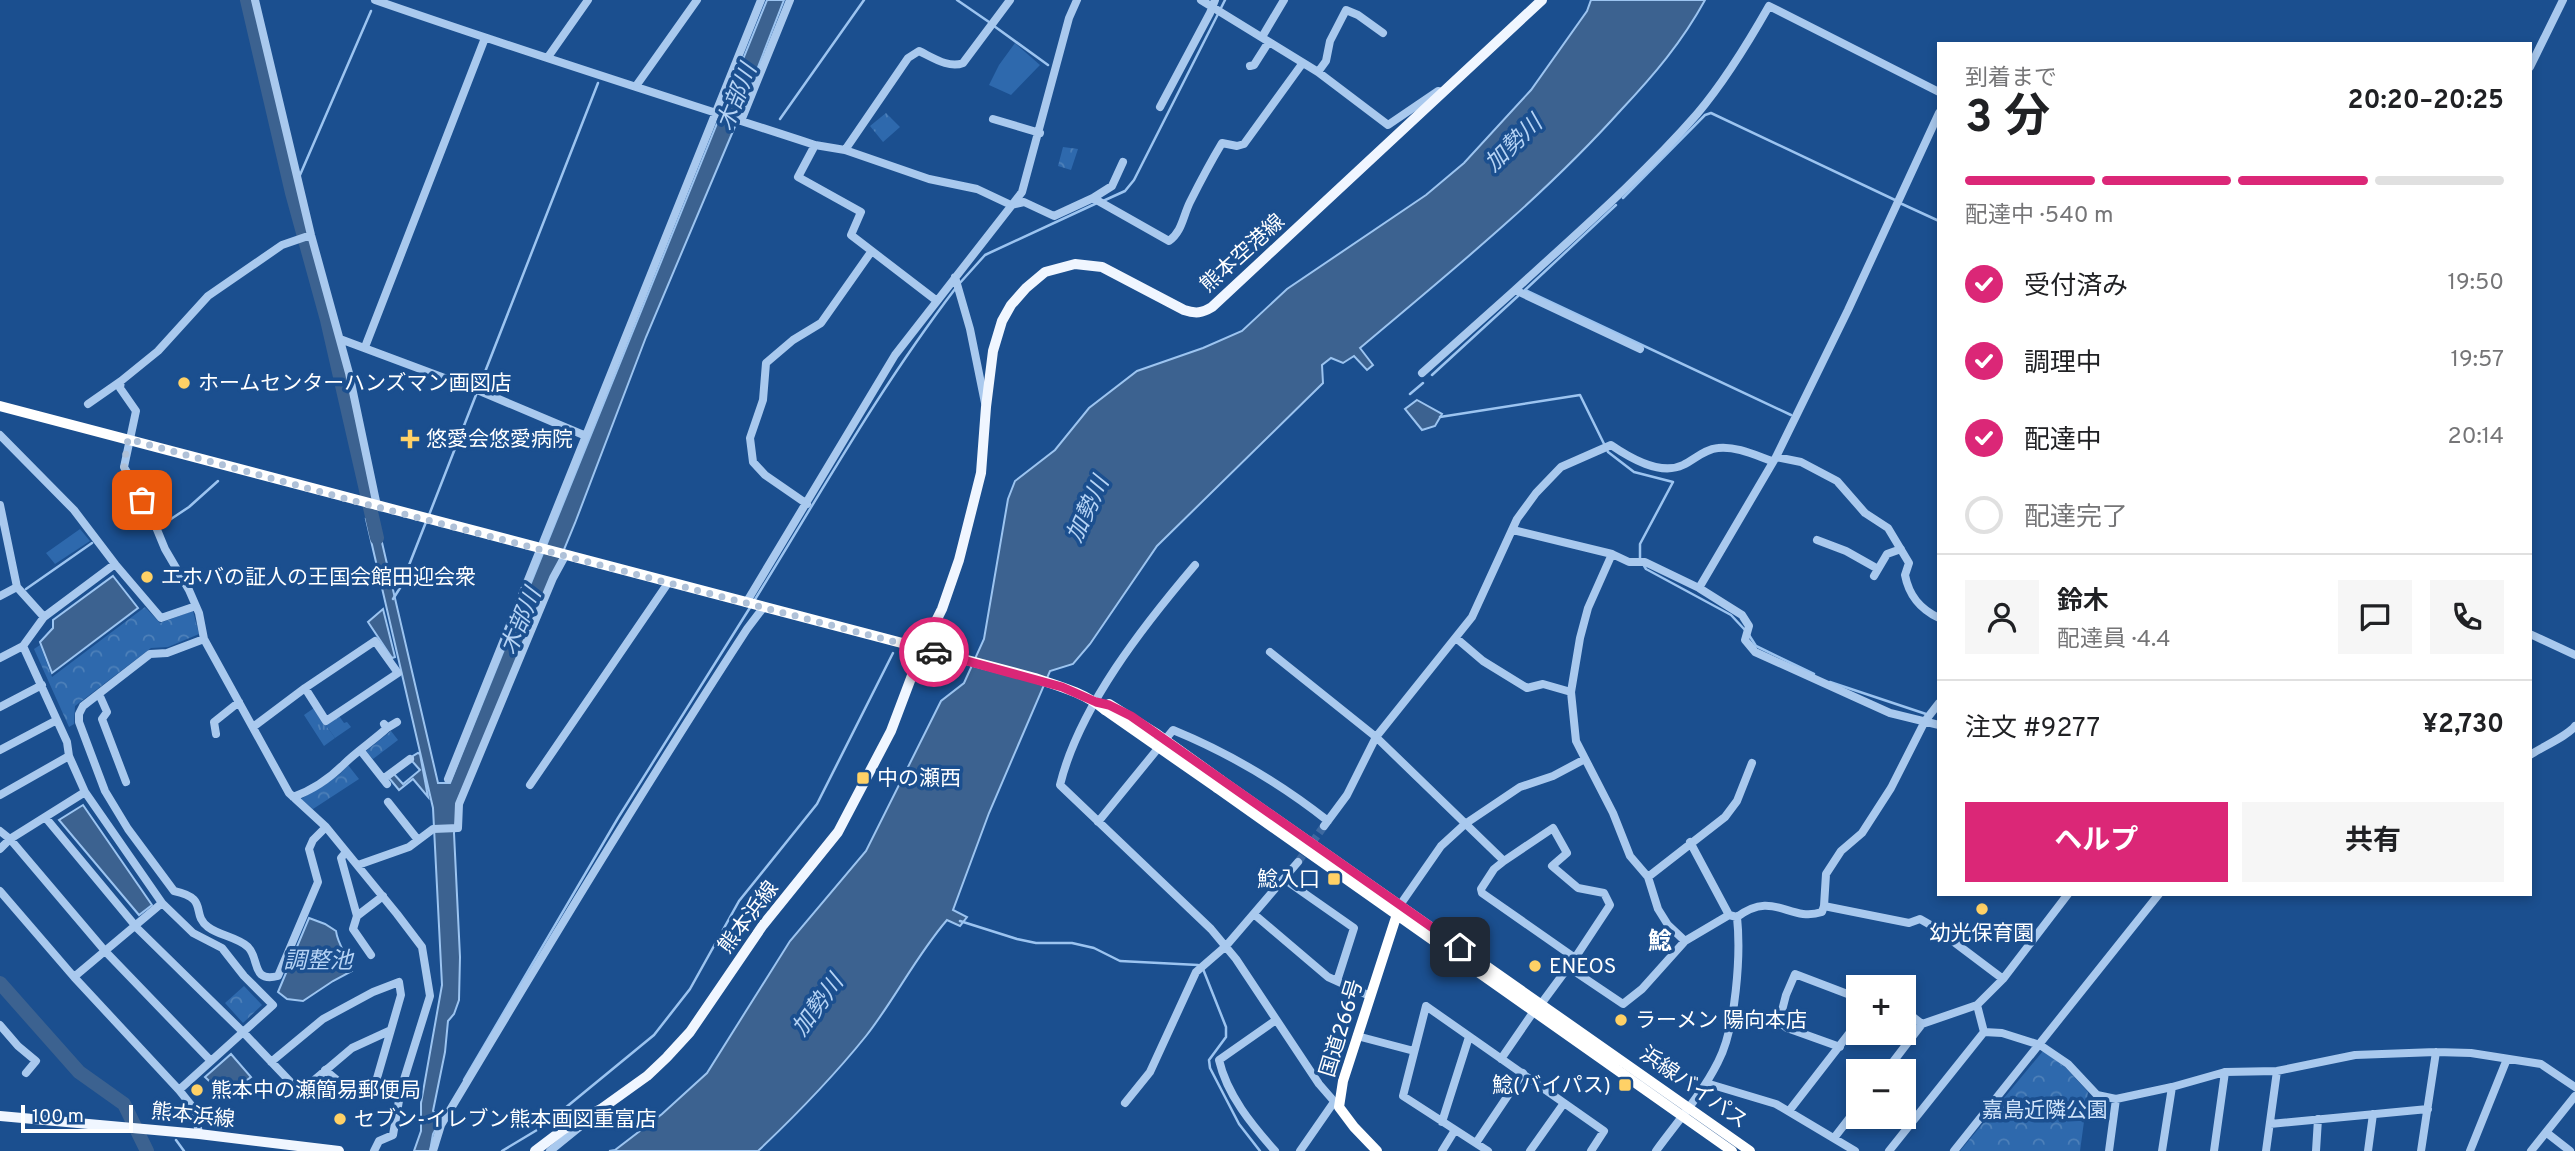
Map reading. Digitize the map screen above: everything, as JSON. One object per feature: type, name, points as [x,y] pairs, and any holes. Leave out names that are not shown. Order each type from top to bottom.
[{"type":"highway","name":"浜線バイパス","points":[[0,406],[1035,678],[1074,692],[1157,734],[1219,784],[1685,1110],[1751,1151]]},
{"type":"highway","name":"国道266号","points":[[1377,1151],[1353,1127],[1336,1104],[1399,909]]},
{"type":"highway","name":"浜線バイパス","points":[[1685,1110],[1732,1151]]},
{"type":"main road","name":"熊本空港線","points":[[926,650],[942,609],[977,496],[993,351],[1002,321],[1011,305],[1026,288],[1045,272],[1062,266],[1089,264],[1116,273],[1184,310],[1205,312],[1542,0]]},
{"type":"main road","name":"熊本浜線","points":[[535,1151],[564,1129],[601,1108],[647,1076],[690,1032],[763,925],[838,832],[891,731],[926,650]]},
{"type":"main road","name":"熊本浜線","points":[[0,1116],[199,1134],[339,1151]]},
{"type":"street","points":[[255,0],[311,235],[340,339],[376,506]]},
{"type":"street","points":[[375,0],[815,145],[845,150],[929,179],[977,189],[1011,205],[1024,202],[1054,216],[1099,201],[1112,186],[1123,162]]},
{"type":"street","points":[[548,57],[588,0]]},
{"type":"street","points":[[636,86],[697,0]]},
{"type":"street","points":[[448,779],[761,0]]},
{"type":"street","points":[[741,121],[790,0]]},
{"type":"street","points":[[845,150],[908,58],[919,51],[956,66],[963,63],[1010,0]]},
{"type":"street","points":[[746,603],[895,355],[1027,183],[1069,18],[1077,0]]},
{"type":"street","points":[[1201,0],[1318,72],[1388,125],[1438,91],[1444,93]]},
{"type":"street","points":[[1250,66],[1254,65],[1284,0]]},
{"type":"street","points":[[2532,63],[2563,0]]},
{"type":"street","points":[[1422,373],[1614,200],[1696,115],[1748,43],[1769,6],[1937,91]]},
{"type":"street","points":[[1160,107],[1216,8]]},
{"type":"street","points":[[1318,72],[1326,61],[1329,41],[1346,10],[1383,33]]},
{"type":"street","points":[[365,347],[485,38]]},
{"type":"street","points":[[1099,201],[1169,241],[1172,240],[1222,143],[1237,146],[1244,144],[1302,64]]},
{"type":"street","points":[[1699,588],[1774,459],[1848,310],[1937,117]]},
{"type":"street","points":[[993,119],[1040,133]]},
{"type":"street","points":[[815,145],[799,177],[861,212],[851,235],[937,301]]},
{"type":"street","points":[[88,404],[158,351],[208,296],[292,239],[311,235]]},
{"type":"street","points":[[807,504],[765,475],[753,462],[750,438],[763,400],[766,363],[793,340],[821,323],[871,252]]},
{"type":"street","points":[[955,277],[970,329],[986,407]]},
{"type":"street","points":[[1515,290],[1640,349]]},
{"type":"street","points":[[340,339],[586,436]]},
{"type":"street","points":[[121,381],[120,388],[136,411],[124,467],[189,590],[204,639],[293,797],[326,827],[422,947],[430,996],[401,1089],[393,1135],[379,1141],[374,1151]]},
{"type":"street","points":[[0,435],[74,510],[161,618],[196,606]]},
{"type":"street","points":[[1098,822],[1173,730],[1201,742],[1291,792],[1326,823],[1347,795],[1376,737],[1472,617],[1521,512],[1561,467],[1611,445],[1637,460],[1675,468],[1708,450],[1731,448],[1774,459],[1801,462],[1837,481],[1866,513],[1888,528],[1909,563],[1905,575],[1916,602],[1924,611],[1937,617]]},
{"type":"street","points":[[0,505],[17,587],[44,617]]},
{"type":"street","points":[[1513,530],[1612,554],[1629,562],[1645,562],[1699,588],[1741,615],[1749,626],[1745,640],[1755,652],[1890,713],[1937,725]]},
{"type":"street","points":[[1817,540],[1846,551],[1876,572],[1887,554],[1901,549]]},
{"type":"street","points":[[1612,554],[1588,608],[1571,692],[1576,741],[1613,813],[1630,856],[1647,877],[1658,909],[1668,925],[1685,941]]},
{"type":"street","points":[[358,865],[409,847],[433,829],[458,828],[459,804],[564,556]]},
{"type":"street","points":[[0,658],[23,646],[44,617],[115,564]]},
{"type":"street","points":[[1195,565],[1152,615],[1103,706],[1067,763],[1060,785],[1212,929],[1304,1063],[1336,1104],[1300,1151]]},
{"type":"street","points":[[530,785],[668,583]]},
{"type":"street","points":[[0,596],[17,587]]},
{"type":"street","points":[[433,1151],[441,1125],[572,905],[654,772],[763,608]]},
{"type":"street","points":[[2532,635],[2575,655]]},
{"type":"street","points":[[1457,638],[1483,662],[1527,688],[1543,684],[1571,692]]},
{"type":"street","points":[[204,639],[167,653],[150,654],[83,706],[79,714],[79,722],[105,791],[128,829],[174,891],[187,894],[199,905],[201,919],[207,927],[247,947],[254,955],[255,968],[259,974],[269,979],[278,976],[318,882],[309,849],[313,840],[326,827]]},
{"type":"street","points":[[253,727],[305,688],[375,641],[398,673],[326,720],[305,688]]},
{"type":"street","points":[[23,646],[43,685],[85,792],[162,903],[193,933],[222,948],[244,976],[273,1005],[179,1090]]},
{"type":"street","points":[[1270,652],[1376,737],[1504,861]]},
{"type":"street","points":[[0,707],[43,685]]},
{"type":"street","points":[[99,694],[107,712],[102,719],[126,782]]},
{"type":"street","points":[[216,734],[214,722],[239,702]]},
{"type":"street","points":[[1569,967],[1623,1004],[1642,989],[1685,941],[1745,910],[1763,904],[1812,915],[1822,912],[1825,906],[1826,874],[1841,851],[1862,832],[1891,788],[1925,722],[1937,706]]},
{"type":"street","points":[[0,750],[57,720]]},
{"type":"street","points":[[293,797],[308,792],[337,772],[386,726],[397,722]]},
{"type":"street","points":[[2532,754],[2575,726]]},
{"type":"street","points":[[361,751],[385,782],[410,758]]},
{"type":"street","points":[[0,795],[69,756]]},
{"type":"street","points":[[1399,909],[1441,846],[1465,824],[1507,795],[1585,759]]},
{"type":"street","points":[[1647,877],[1725,817],[1737,800],[1752,763]]},
{"type":"street","points":[[0,849],[10,839],[85,792]]},
{"type":"street","points":[[388,802],[418,839]]},
{"type":"street","points":[[45,817],[136,926],[300,1092],[352,1048],[389,1031]]},
{"type":"street","points":[[1501,1059],[1569,967],[1611,905],[1604,892],[1578,888],[1552,866],[1567,853],[1553,828],[1504,861],[1481,889],[1482,893],[1575,958]]},
{"type":"street","points":[[0,831],[10,839],[105,951],[211,1061]]},
{"type":"street","points":[[1656,1151],[1706,1083],[1723,1051],[1739,957],[1733,916],[1690,842]]},
{"type":"street","points":[[346,852],[341,858],[356,916],[353,929],[371,955]]},
{"type":"street","points":[[1125,1103],[1150,1072],[1196,972],[1226,946],[1255,915],[1298,862]]},
{"type":"street","points":[[1284,879],[1354,928],[1337,981]]},
{"type":"street","points":[[0,891],[74,977],[179,1090],[195,1110],[199,1134]]},
{"type":"street","points":[[356,916],[383,896]]},
{"type":"street","points":[[1895,1059],[1922,1024],[1977,1005],[2003,979],[2066,896]]},
{"type":"street","points":[[1954,1151],[2157,896]]},
{"type":"street","points":[[74,977],[162,903]]},
{"type":"street","points":[[1825,906],[1909,923],[1920,919],[2003,979]]},
{"type":"street","points":[[1255,915],[1328,978],[1370,996]]},
{"type":"street","points":[[1840,1047],[1787,1028],[1779,1022],[1795,974],[1846,993]]},
{"type":"street","points":[[271,1062],[323,1018],[399,982],[401,995],[374,1085],[350,1091],[325,1070]]},
{"type":"street","points":[[1977,1005],[1984,1032]]},
{"type":"street","points":[[1488,1151],[1402,1096],[1426,1006],[1604,1131],[1591,1151]]},
{"type":"street","points":[[1916,1019],[1922,1024]]},
{"type":"street","points":[[1275,1151],[1249,1122],[1223,1078],[1219,1060],[1276,1020]]},
{"type":"street","points":[[0,1025],[18,1046],[36,1061],[26,1073]]},
{"type":"street","points":[[1984,1032],[2002,1033],[2040,1045],[2068,1064],[2096,1094],[2116,1099],[2225,1072],[2277,1071],[2355,1055],[2436,1052],[2471,1053],[2541,1064],[2575,1087]]},
{"type":"street","points":[[1889,1151],[1984,1032]]},
{"type":"street","points":[[1357,1036],[1414,1051]]},
{"type":"street","points":[[1442,1122],[1469,1037]]},
{"type":"street","points":[[1789,1111],[1846,1038]]},
{"type":"street","points":[[2421,1151],[2436,1052]]},
{"type":"street","points":[[2470,1151],[2507,1059]]},
{"type":"street","points":[[2266,1151],[2277,1071]]},
{"type":"street","points":[[2214,1151],[2225,1072]]},
{"type":"street","points":[[1476,1143],[1523,1073]]},
{"type":"street","points":[[1706,1083],[1776,1104],[1855,1151]]},
{"type":"street","points":[[2162,1151],[2172,1087]]},
{"type":"street","points":[[2531,1151],[2575,1096]]},
{"type":"street","points":[[2109,1151],[2116,1099]]},
{"type":"street","points":[[1530,1151],[1564,1103]]},
{"type":"street","points":[[551,1151],[601,1108]]},
{"type":"street","points":[[2270,1124],[2428,1109]]},
{"type":"street","points":[[2368,1151],[2373,1115]]},
{"type":"street","points":[[2315,1151],[2318,1119]]},
{"type":"street","points":[[1834,1138],[1846,1122]]},
{"type":"street","points":[[1442,1151],[1455,1130]]},
{"type":"street","points":[[2547,1133],[2570,1151]]},
{"type":"green space","points":[[1015,43],[1040,65],[1011,95],[989,85]]},
{"type":"green space","points":[[886,113],[900,127],[883,142],[870,126]]},
{"type":"green space","points":[[1063,147],[1078,149],[1071,170],[1058,166]]},
{"type":"green space","points":[[80,529],[90,541],[55,564],[46,553]]},
{"type":"green space","points":[[145,607],[160,623],[193,611],[199,634],[168,647],[151,648],[75,706],[74,724],[69,727],[34,649],[40,645],[52,677]]},
{"type":"green space","points":[[314,708],[335,738],[324,746],[304,715]]},
{"type":"green space","points":[[339,716],[351,727],[335,738],[326,725]]},
{"type":"green space","points":[[391,731],[398,740],[373,759],[366,751]]},
{"type":"green space","points":[[348,765],[359,779],[313,809],[301,799],[340,774]]},
{"type":"green space","points":[[244,986],[262,1005],[243,1023],[225,1003]]},
{"type":"green space","name":"嘉島近隣公園","points":[[2043,1051],[2065,1067],[2088,1092],[2080,1151],[1960,1151]]},
{"type":"water","name":"木部川","points":[[767,0],[784,0],[736,124],[646,337],[575,523],[459,804],[454,833],[460,957],[459,1000],[448,1021],[445,1052],[433,1111],[441,1119],[433,1134],[430,1151],[414,1151],[421,1131],[421,1103],[442,985],[433,808],[366,519],[377,521],[438,783],[450,783]]},
{"type":"water","name":"加勢川","points":[[1591,0],[1705,0],[1667,58],[1560,174],[1360,348],[1373,365],[1367,370],[1354,356],[1343,363],[1331,358],[1322,365],[1323,383],[1157,546],[1090,644],[1073,664],[1050,671],[989,813],[953,910],[967,917],[960,926],[947,920],[925,948],[877,1022],[814,1095],[758,1151],[609,1151],[615,1150],[662,1114],[707,1073],[790,941],[866,851],[941,701],[964,683],[984,639],[1008,499],[1015,481],[1055,450],[1089,408],[1137,371],[1242,331],[1287,289],[1426,195],[1464,163],[1531,90],[1587,11]]},
{"type":"water","points":[[1417,400],[1442,414],[1435,426],[1422,430],[1405,409]]},
{"type":"water","points":[[113,576],[138,608],[52,673],[40,642],[53,628],[53,620]]},
{"type":"water","points":[[383,609],[395,657],[392,658],[368,622]]},
{"type":"water","points":[[418,753],[428,797],[413,779],[399,790],[389,778],[394,774],[403,784],[420,770],[412,761],[413,756]]},
{"type":"water","points":[[83,805],[152,905],[139,915],[59,820]]},
{"type":"water","name":"調整池","points":[[309,918],[336,931],[352,971],[303,1001],[287,999],[278,992]]},
{"type":"water","points":[[231,1054],[251,1077],[225,1096],[205,1077]]},
{"type":"waterway","points":[[247,0],[292,193],[327,320],[377,538]]},
{"type":"waterway","points":[[780,119],[864,0]]},
{"type":"waterway","points":[[957,0],[989,22]]},
{"type":"waterway","points":[[1221,8],[1225,0]]},
{"type":"waterway","points":[[300,175],[371,11]]},
{"type":"waterway","points":[[1103,201],[1125,191],[1134,180],[1218,14]]},
{"type":"waterway","points":[[994,26],[1048,65]]},
{"type":"waterway","points":[[429,515],[598,83]]},
{"type":"waterway","points":[[1623,198],[1705,115],[1711,113],[1895,200]]},
{"type":"waterway","points":[[292,193],[296,184]]},
{"type":"waterway","points":[[959,284],[985,255],[1097,203]]},
{"type":"waterway","points":[[1902,204],[1937,220]]},
{"type":"waterway","points":[[1616,205],[1525,290],[1791,415]]},
{"type":"waterway","points":[[754,601],[901,364],[955,289]]},
{"type":"waterway","points":[[1432,375],[1518,296]]},
{"type":"waterway","points":[[1410,394],[1423,383]]},
{"type":"waterway","points":[[1440,417],[1580,395],[1608,452],[1634,472],[1673,482],[1640,544],[1640,559]]},
{"type":"waterway","points":[[162,525],[189,507],[218,481]]},
{"type":"waterway","points":[[393,599],[400,588],[426,522]]},
{"type":"waterway","points":[[26,589],[92,543]]},
{"type":"waterway","points":[[1643,564],[1646,569],[1731,615],[1745,630]]},
{"type":"waterway","points":[[464,1080],[618,818],[751,606]]},
{"type":"waterway","points":[[1749,635],[1756,646],[1814,674]]},
{"type":"waterway","points":[[502,1151],[542,1127],[654,1035],[690,989],[739,901],[817,804],[893,653]]},
{"type":"waterway","points":[[1830,682],[1926,714]]},
{"type":"waterway","points":[[960,921],[1036,943],[1072,943],[1094,948],[1120,961],[1198,965]]},
{"type":"waterway","points":[[1203,969],[1226,1027],[1226,1037],[1209,1060],[1210,1068],[1239,1124],[1260,1151]]},
{"type":"waterway","points":[[0,983],[79,1072],[124,1104],[147,1151]]},
{"type":"waterway","points":[[176,1140],[184,1151]]},
{"type":"tunnel","points":[[1298,862],[1324,826]]},
{"type":"way so far","points":[[142,500],[124,467],[128,439],[358,502],[934,652]]},
{"type":"place","name":"ホームセンターハンズマン画図店","points":[[184,383]]},
{"type":"place","name":"悠愛会悠愛病院","points":[[410,439]]},
{"type":"place","name":"エホバの証人の王国会館田迎会衆","points":[[147,577]]},
{"type":"place","name":"中の瀬西","points":[[863,778]]},
{"type":"place","name":"鯰入口","points":[[1334,879]]},
{"type":"place","name":"幼光保育園","points":[[1982,909]]},
{"type":"place","name":"ENEOS","points":[[1535,966]]},
{"type":"place","name":"ラーメン 陽向本店","points":[[1621,1020]]},
{"type":"place","name":"鯰(バイパス)","points":[[1625,1085]]},
{"type":"place","name":"熊本中の瀬簡易郵便局","points":[[197,1090]]},
{"type":"place","name":"セブン-イレブン熊本画図重富店","points":[[340,1119]]},
{"type":"district","name":"鯰","points":[[1660,941]]},
{"type":"route","points":[[934,652],[1035,678],[1109,705],[1131,716],[1460,947]]}]
